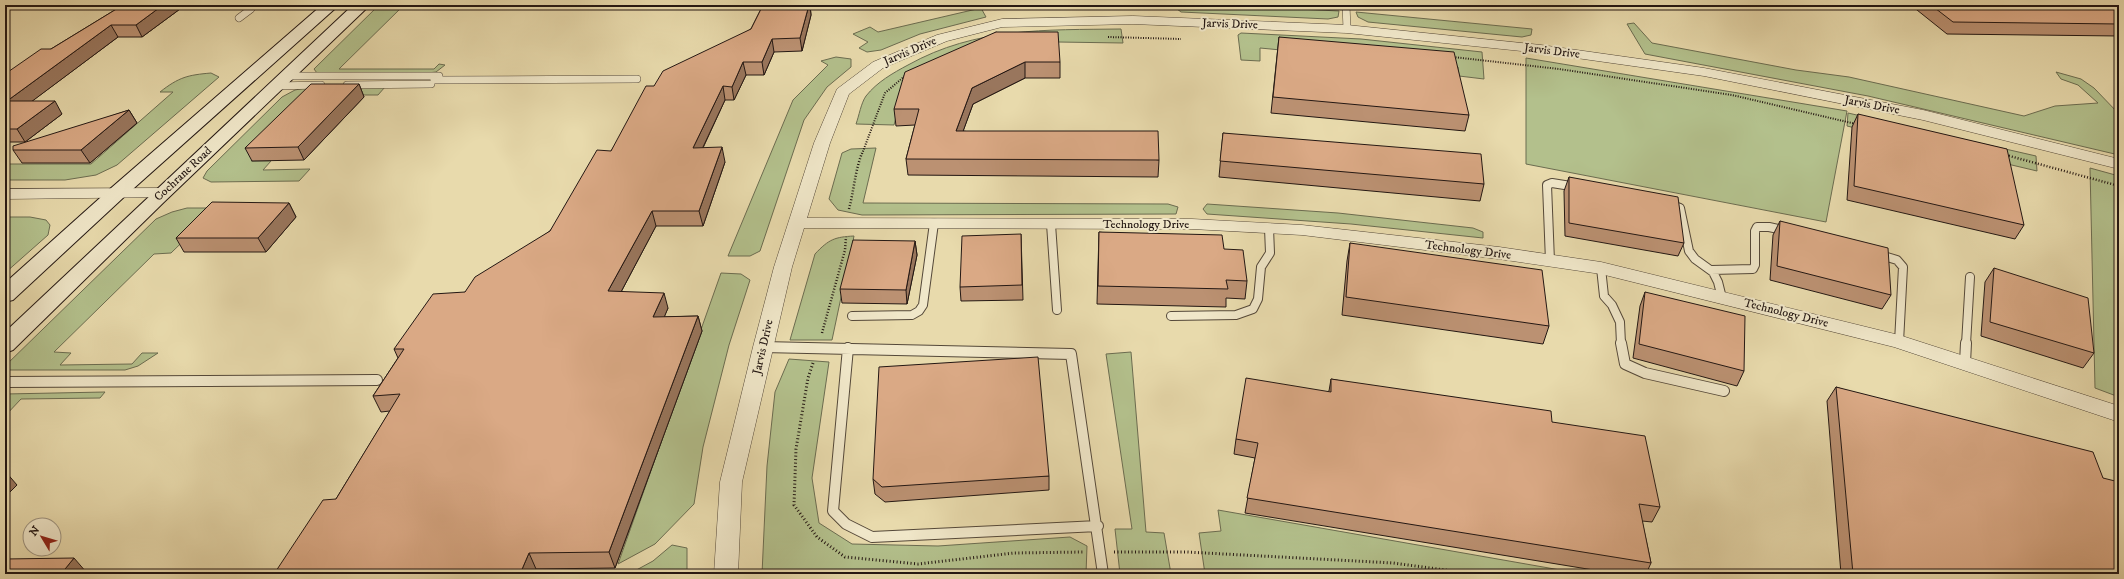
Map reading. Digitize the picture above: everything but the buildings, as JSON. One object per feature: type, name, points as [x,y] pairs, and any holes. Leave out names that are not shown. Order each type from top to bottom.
[{"type":"main road","points":[[5,295],[117,193],[331,5]]},
{"type":"main road","name":"Cochrane Road","points":[[5,345],[162,193],[362,5]]},
{"type":"street","name":"Jarvis Drive","points":[[726,574],[731,482],[763,347],[783,267],[822,144],[842,92],[878,65],[942,38],[1002,23],[1110,20],[1347,29],[1541,50],[1704,72],[1923,115],[2119,164]]},
{"type":"street","points":[[5,194],[162,193]]},
{"type":"street","name":"Technology Drive","points":[[798,223],[1192,224],[1269,228],[1318,232],[1601,268],[1899,342],[2119,414]]},
{"type":"lane","points":[[230,5],[246,6],[251,9],[239,18]]},
{"type":"lane","points":[[1346,5],[1347,29]]},
{"type":"lane","points":[[281,81],[637,79]]},
{"type":"lane","points":[[281,81],[334,85],[435,80]]},
{"type":"lane","points":[[1550,261],[1547,186],[1552,183],[1582,188]]},
{"type":"lane","points":[[1659,202],[1680,208],[1684,216],[1689,252],[1695,259],[1711,270],[1717,280],[1722,298]]},
{"type":"lane","points":[[852,316],[912,315],[919,311],[923,305],[934,223]]},
{"type":"lane","points":[[1051,224],[1057,310]]},
{"type":"lane","points":[[1711,270],[1753,268],[1755,265],[1755,231],[1757,228],[1769,227],[1799,234]]},
{"type":"lane","points":[[1171,316],[1236,316],[1244,314],[1257,307],[1259,301],[1260,269],[1270,255],[1269,228]]},
{"type":"lane","points":[[1866,251],[1893,258],[1903,267],[1899,342]]},
{"type":"lane","points":[[1601,268],[1604,296],[1614,305],[1621,318],[1622,356],[1625,364],[1645,373],[1724,391]]},
{"type":"lane","points":[[1964,364],[1970,277]]},
{"type":"lane","points":[[763,347],[1071,354],[1098,526],[1103,574]]},
{"type":"lane","points":[[848,348],[833,511],[840,522],[852,529],[872,537],[1098,526]]},
{"type":"lane","points":[[5,382],[377,380]]},
{"type":"green space","points":[[379,5],[404,5],[339,69],[434,69],[439,64],[445,65],[436,72],[428,73],[317,73],[314,69]]},
{"type":"green space","points":[[1172,5],[1218,5],[1339,11],[1338,17],[1328,19],[1181,12]]},
{"type":"green space","points":[[981,8],[986,17],[920,34],[881,50],[867,52],[859,48],[868,42],[853,34],[870,27],[878,32]]},
{"type":"green space","points":[[1356,12],[1532,29],[1531,35],[1522,37],[1368,22],[1358,17]]},
{"type":"green space","points":[[1634,23],[1652,43],[1796,70],[1849,77],[2024,116],[2055,106],[2098,103],[2078,85],[2061,79],[2056,72],[2081,79],[2094,88],[2119,114],[2119,155],[1868,96],[1645,54],[1627,24]]},
{"type":"green space","points":[[1121,29],[1123,43],[1058,42],[904,87],[894,125],[856,124],[864,99],[875,86],[908,65],[959,43],[1012,33]]},
{"type":"green space","points":[[1241,33],[1361,39],[1482,52],[1484,79],[1459,76],[1458,67],[1260,48],[1260,61],[1241,60],[1238,35]]},
{"type":"green space","points":[[836,57],[851,59],[851,67],[827,87],[804,120],[760,251],[750,256],[728,256],[793,100],[828,65],[821,61]]},
{"type":"green space","points":[[1526,58],[1847,111],[1826,222],[1526,164]]},
{"type":"green space","points":[[211,73],[219,77],[117,165],[96,175],[65,180],[5,180],[5,164],[91,164],[173,92],[160,92],[178,80]]},
{"type":"green space","points":[[310,87],[385,87],[378,95],[318,95],[251,161],[271,161],[263,170],[310,169],[299,181],[211,182],[203,178],[207,171],[282,97],[295,90]]},
{"type":"green space","points":[[1848,113],[2036,156],[2037,171],[1847,126]]},
{"type":"green space","points":[[876,148],[863,203],[1168,204],[1178,207],[1176,214],[862,215],[838,210],[829,199],[842,153],[851,149]]},
{"type":"green space","points":[[2090,168],[2119,176],[2119,397],[2095,388]]},
{"type":"green space","points":[[1207,204],[1338,213],[1473,228],[1483,232],[1483,238],[1351,224],[1207,214],[1203,209]]},
{"type":"green space","points":[[187,208],[271,208],[211,214],[171,253],[154,254],[54,352],[71,353],[60,365],[132,364],[142,353],[158,353],[138,366],[125,370],[5,370],[5,366],[156,219],[172,212]]},
{"type":"green space","points":[[5,217],[30,217],[46,220],[50,225],[48,235],[5,273]]},
{"type":"green space","points":[[854,236],[832,340],[790,340],[815,254],[828,242],[837,238]]},
{"type":"green space","points":[[721,273],[741,274],[750,280],[729,345],[703,447],[694,504],[655,544],[618,564]]},
{"type":"green space","points":[[1131,352],[1146,532],[1164,533],[1171,574],[1120,574],[1115,529],[1132,529],[1106,354]]},
{"type":"green space","points":[[789,359],[829,362],[812,478],[819,523],[852,544],[938,546],[1070,537],[1087,546],[1086,574],[762,574],[767,466],[775,392]]},
{"type":"green space","points":[[105,392],[100,398],[21,399],[5,416],[5,394]]},
{"type":"green space","points":[[1218,510],[1583,574],[1205,574],[1199,533],[1221,531]]},
{"type":"green space","points":[[672,545],[687,548],[687,574],[629,574],[653,561]]}]
